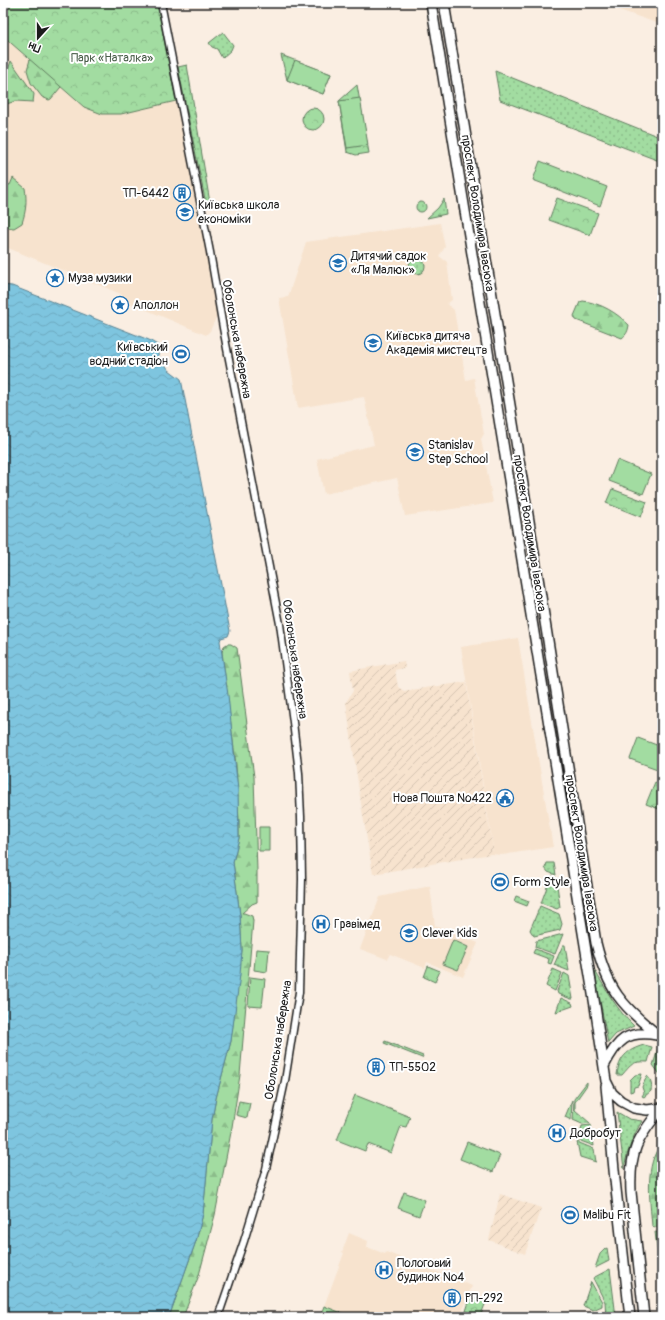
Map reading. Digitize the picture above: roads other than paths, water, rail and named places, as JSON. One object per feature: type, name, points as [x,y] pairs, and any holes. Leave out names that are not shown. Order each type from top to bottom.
[{"type":"main road","name":"проспект Володимира Івасюка","points":[[431,3],[606,1081]]},
{"type":"main road","name":"проспект Володимира Івасюка","points":[[444,3],[596,943],[601,963],[609,982],[623,1004],[640,1021],[660,1036]]},
{"type":"main road","points":[[462,192],[475,190]]},
{"type":"main road","points":[[604,1066],[616,1046],[626,1037],[643,1033],[660,1036]]},
{"type":"main road","points":[[606,1081],[612,1093],[621,1101],[634,1108],[647,1110],[662,1108]]},
{"type":"main road","points":[[606,1081],[615,1188],[630,1317]]},
{"type":"main road","points":[[644,1317],[631,1200],[630,1172],[634,1152],[646,1127],[662,1108]]},
{"type":"street","name":"Оболонська набережна","points":[[161,3],[210,252],[223,328],[280,624],[299,772],[302,907],[299,992],[297,1007],[285,1081],[266,1169],[244,1241],[218,1317]]},
{"type":"water","points":[[3,285],[12,286],[149,340],[159,346],[158,355],[160,358],[169,370],[181,379],[230,631],[228,636],[221,638],[220,641],[228,695],[238,790],[239,838],[233,862],[240,915],[242,950],[240,975],[231,1041],[212,1119],[203,1214],[196,1241],[169,1317],[3,1317]]},
{"type":"place","name":"ТП-6442","points":[[182,193]]},
{"type":"place","name":"Київська школа економіки","points":[[185,212]]},
{"type":"place","name":"Дитячий садок «Ля Малюк»","points":[[338,263]]},
{"type":"place","name":"Муза музики","points":[[55,278]]},
{"type":"place","name":"Аполлон","points":[[120,305]]},
{"type":"place","name":"Київська дитяча Академія мистецтв","points":[[373,343]]},
{"type":"place","name":"Київський водний стадіон","points":[[181,354]]},
{"type":"place","name":"Stanislav Step School","points":[[415,452]]},
{"type":"place","name":"Нова Пошта №422","points":[[505,798]]},
{"type":"place","name":"Form Style","points":[[500,882]]},
{"type":"place","name":"Гравімед","points":[[321,924]]},
{"type":"place","name":"Clever Kids","points":[[409,933]]},
{"type":"place","name":"ТП-5502","points":[[376,1067]]},
{"type":"place","name":"Добробут","points":[[557,1133]]},
{"type":"place","name":"Malibu Fit","points":[[570,1215]]},
{"type":"place","name":"Пологовий будинок №4","points":[[384,1270]]},
{"type":"place","name":"РП-292","points":[[452,1298]]},
{"type":"park label","name":"Парк «Наталка»","points":[[112,58]]}]
